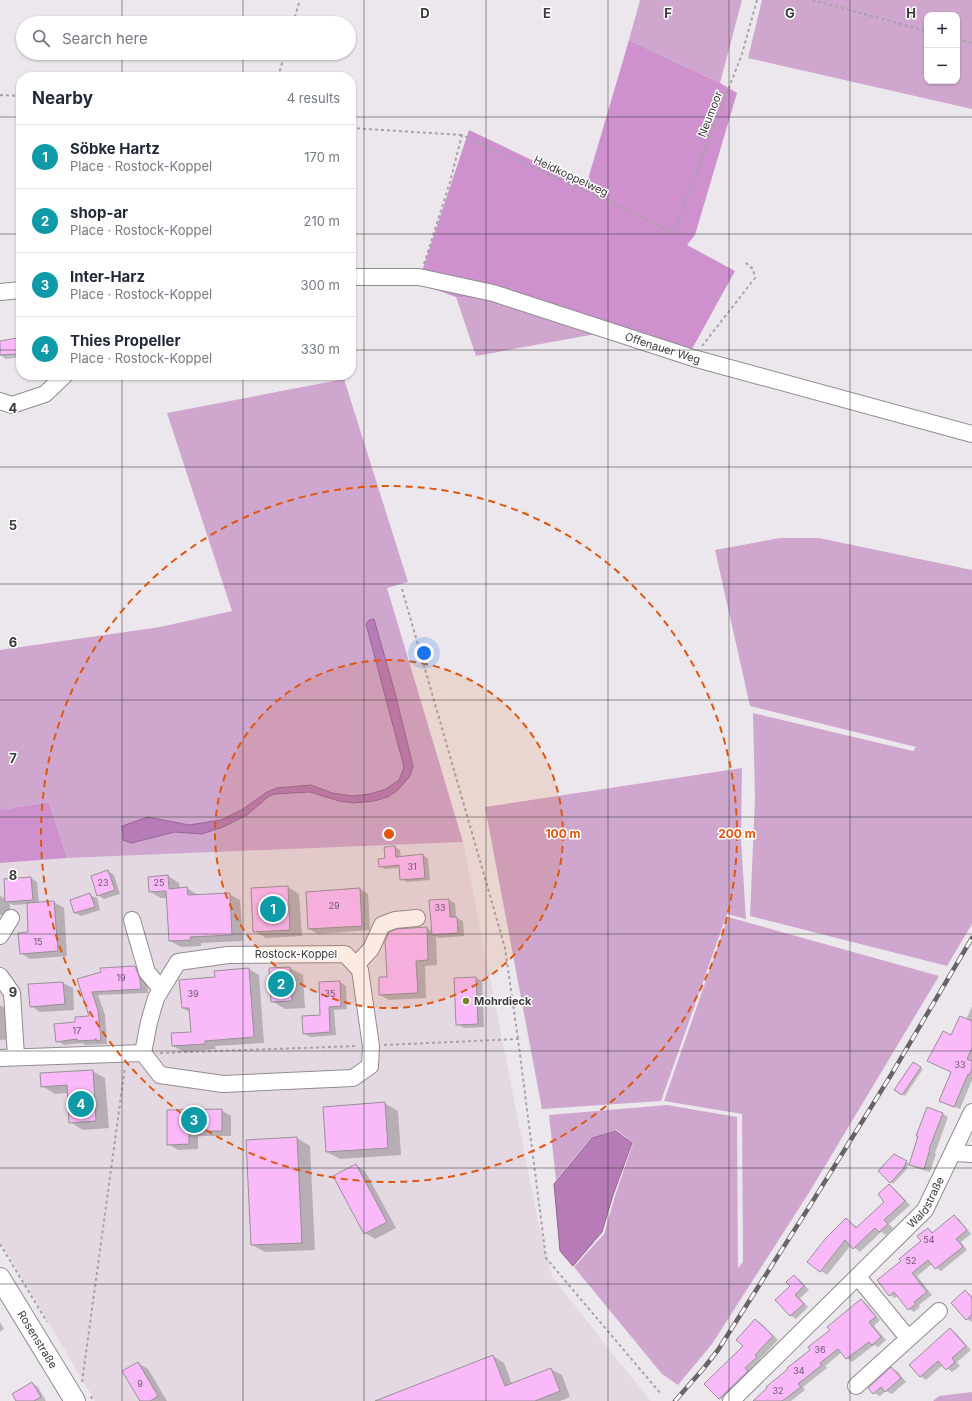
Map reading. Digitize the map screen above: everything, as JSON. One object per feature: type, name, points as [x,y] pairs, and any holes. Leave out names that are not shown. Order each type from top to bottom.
[{"type":"main road","name":"Rosenstraße","points":[[0,1278],[74,1398]]},
{"type":"street","name":"Offenauer Weg","points":[[356,277],[419,277],[492,292],[693,358],[972,434]]},
{"type":"street","points":[[0,292],[16,290]]},
{"type":"street","points":[[0,401],[12,406],[45,394],[60,380]]},
{"type":"street","points":[[0,936],[11,918]]},
{"type":"street","points":[[0,1058],[16,1056],[126,1053],[143,1054],[160,1075],[223,1084],[353,1078],[370,1066],[371,1046],[360,970],[356,965],[371,949],[382,925],[395,920],[416,918]]},
{"type":"street","points":[[132,920],[147,972],[162,989]]},
{"type":"street","name":"Rostock-Koppel","points":[[143,1054],[149,1022],[156,998],[178,962],[228,955],[345,954],[356,965]]},
{"type":"street","points":[[1,978],[12,993],[16,1056]]},
{"type":"street","name":"Waldstraße","points":[[731,1401],[925,1210],[972,1112]]},
{"type":"street","points":[[953,1153],[972,1154]]},
{"type":"street","points":[[858,1277],[908,1338]]},
{"type":"street","points":[[856,1386],[939,1311]]},
{"type":"path","points":[[295,16],[300,0]]},
{"type":"path","name":"Neumoor","points":[[673,233],[742,54],[757,0]]},
{"type":"path","points":[[812,0],[924,30]]},
{"type":"path","points":[[960,40],[972,43]]},
{"type":"path","points":[[279,72],[283,60]]},
{"type":"path","points":[[0,95],[16,96]]},
{"type":"path","name":"Heidkoppelweg","points":[[356,128],[462,135],[673,233]]},
{"type":"path","points":[[419,277],[450,182],[462,135]]},
{"type":"path","points":[[693,358],[755,278],[753,268],[745,262]]},
{"type":"path","points":[[402,589],[505,948],[546,1258],[661,1394]]},
{"type":"path","points":[[143,1054],[518,1039]]},
{"type":"path","points":[[74,1398],[82,1382],[126,1053]]},
{"type":"shaded area","points":[[640,0],[742,0],[720,83],[629,40]]},
{"type":"shaded area","points":[[762,0],[972,0],[972,109],[748,58]]},
{"type":"shaded area","points":[[629,40],[720,83],[737,93],[695,235],[687,245],[735,271],[692,349],[488,299],[456,297],[418,283],[469,130],[586,186]]},
{"type":"shaded area","points":[[456,297],[488,299],[601,333],[476,356]]},
{"type":"shaded area","points":[[344,380],[408,582],[387,588],[463,842],[67,858],[49,802],[0,810],[0,650],[160,627],[232,611],[167,413]]},
{"type":"shaded area","points":[[780,538],[819,538],[972,570],[972,924],[947,966],[750,916],[755,799],[753,713],[913,751],[916,747],[750,706],[715,550]]},
{"type":"shaded area","points":[[374,619],[395,693],[413,766],[410,776],[398,790],[388,797],[374,801],[354,803],[339,801],[310,792],[274,794],[268,797],[247,815],[223,827],[202,834],[175,832],[131,843],[123,840],[122,826],[148,817],[189,825],[221,820],[243,809],[267,792],[277,788],[311,785],[332,793],[353,796],[370,794],[386,789],[399,780],[404,767],[366,624],[369,620]]},
{"type":"shaded area","points":[[742,768],[741,840],[746,919],[727,914],[661,1101],[542,1109],[485,807]]},
{"type":"shaded area","points":[[49,802],[67,858],[0,863],[0,810]]},
{"type":"shaded area","points":[[463,842],[538,1221],[552,1276],[651,1401],[95,1401],[0,1241],[0,863],[67,858]]},
{"type":"shaded area","points":[[728,917],[939,976],[810,1191],[712,1344],[678,1385],[662,1374],[574,1267],[604,1234],[633,1143],[617,1130],[591,1138],[556,1180],[549,1115],[667,1105],[737,1117],[738,1268],[743,1262],[742,1114],[664,1101]]},
{"type":"shaded area","points":[[616,1131],[632,1143],[613,1195],[602,1232],[573,1266],[560,1251],[554,1184],[592,1138]]},
{"type":"shaded area","points":[[972,1392],[972,1401],[933,1401],[939,1396]]},
{"type":"building","points":[[16,338],[16,354],[0,355],[0,341]]},
{"type":"building","points":[[395,846],[396,857],[423,854],[425,878],[400,880],[399,865],[379,867],[378,859],[385,858],[384,847]]},
{"type":"building","points":[[108,870],[115,890],[97,896],[91,876]]},
{"type":"building","points":[[168,875],[169,889],[187,887],[188,895],[230,893],[232,935],[190,937],[191,940],[169,941],[166,891],[149,892],[148,877]]},
{"type":"building","points":[[31,877],[33,900],[5,902],[4,879]]},
{"type":"building","points":[[288,886],[290,930],[253,932],[251,888]]},
{"type":"building","points":[[360,888],[362,926],[308,929],[306,892]]},
{"type":"building","points":[[90,893],[95,907],[74,913],[70,900]]},
{"type":"building","points":[[449,899],[450,917],[457,917],[458,933],[432,935],[429,900]]},
{"type":"building","points":[[54,901],[58,951],[20,954],[18,933],[28,932],[27,903]]},
{"type":"building","points":[[427,927],[428,960],[416,961],[418,993],[379,995],[379,977],[387,977],[385,941],[389,932],[397,929]]},
{"type":"building","points":[[135,966],[140,979],[141,989],[92,992],[98,1010],[101,1040],[96,1041],[96,1038],[95,1040],[77,1041],[77,1039],[56,1042],[54,1024],[75,1022],[75,1017],[89,1016],[77,979],[101,972],[100,968]]},
{"type":"building","points":[[290,967],[292,1001],[271,1002],[269,968]]},
{"type":"building","points":[[249,968],[254,1037],[205,1041],[205,1044],[172,1046],[171,1033],[191,1032],[189,1008],[182,1008],[179,980],[215,977],[214,971]]},
{"type":"building","name":"Mohrdieck","points":[[476,977],[478,1024],[456,1025],[454,978]]},
{"type":"building","points":[[340,981],[341,1006],[329,1007],[330,1032],[303,1034],[302,1016],[320,1015],[319,982]]},
{"type":"building","points":[[63,982],[65,1004],[30,1007],[28,984]]},
{"type":"building","points":[[960,1016],[972,1021],[972,1048],[967,1059],[972,1061],[972,1069],[969,1075],[968,1074],[954,1107],[939,1101],[951,1072],[927,1061],[943,1031],[951,1035]]},
{"type":"building","points":[[913,1062],[921,1067],[902,1095],[894,1090]]},
{"type":"building","points":[[93,1070],[96,1121],[69,1123],[67,1085],[41,1087],[40,1073]]},
{"type":"building","points":[[385,1102],[388,1148],[326,1152],[323,1107]]},
{"type":"building","points":[[927,1107],[943,1113],[929,1149],[924,1169],[909,1165],[918,1136],[916,1136]]},
{"type":"building","points":[[222,1109],[222,1131],[189,1131],[189,1144],[167,1145],[167,1110]]},
{"type":"building","points":[[297,1137],[302,1243],[251,1245],[246,1140]]},
{"type":"building","points":[[894,1154],[907,1161],[903,1169],[890,1183],[878,1171]]},
{"type":"building","points":[[356,1164],[387,1222],[364,1234],[333,1176]]},
{"type":"building","points":[[889,1184],[905,1201],[884,1220],[888,1224],[879,1232],[875,1228],[853,1249],[845,1240],[820,1272],[807,1262],[826,1238],[846,1218],[856,1228],[884,1202],[878,1194]]},
{"type":"building","points":[[954,1215],[967,1230],[956,1239],[963,1247],[935,1269],[928,1260],[912,1273],[927,1292],[914,1302],[916,1304],[908,1310],[894,1292],[889,1296],[877,1280],[901,1261],[899,1259],[921,1241],[917,1236],[928,1228],[932,1233]]},
{"type":"building","points":[[794,1275],[804,1286],[795,1295],[804,1304],[790,1316],[775,1300],[790,1286],[786,1282]]},
{"type":"building","points":[[965,1290],[972,1298],[972,1315],[966,1320],[951,1303]]},
{"type":"building","points":[[861,1299],[876,1317],[869,1322],[881,1337],[872,1345],[869,1342],[846,1359],[838,1349],[820,1363],[822,1365],[798,1384],[801,1387],[782,1401],[753,1401],[767,1388],[766,1387],[788,1369],[787,1368],[810,1350],[808,1347],[830,1330],[827,1327]]},
{"type":"building","points":[[755,1319],[773,1336],[755,1355],[757,1357],[745,1368],[748,1371],[719,1399],[704,1384],[743,1346],[736,1340]]},
{"type":"building","points":[[950,1328],[966,1346],[952,1358],[955,1362],[946,1370],[938,1361],[920,1377],[909,1365]]},
{"type":"building","points":[[493,1355],[505,1386],[551,1368],[560,1391],[535,1401],[375,1401]]},
{"type":"building","points":[[138,1362],[158,1396],[150,1401],[140,1401],[122,1371]]},
{"type":"building","points":[[891,1367],[901,1378],[885,1392],[881,1387],[873,1394],[868,1388]]},
{"type":"building","points":[[32,1382],[41,1397],[34,1401],[16,1401],[12,1394]]},
{"type":"railway","points":[[675,1401],[718,1350],[891,1075],[972,938]]},
{"type":"place","name":"Söbke Hartz","points":[[273,909]]},
{"type":"place","name":"shop-ar","points":[[281,984]]},
{"type":"place","name":"Mohrdieck","points":[[466,1001]]},
{"type":"place","name":"Thies Propeller","points":[[81,1104]]},
{"type":"place","name":"Inter-Harz","points":[[194,1120]]}]
